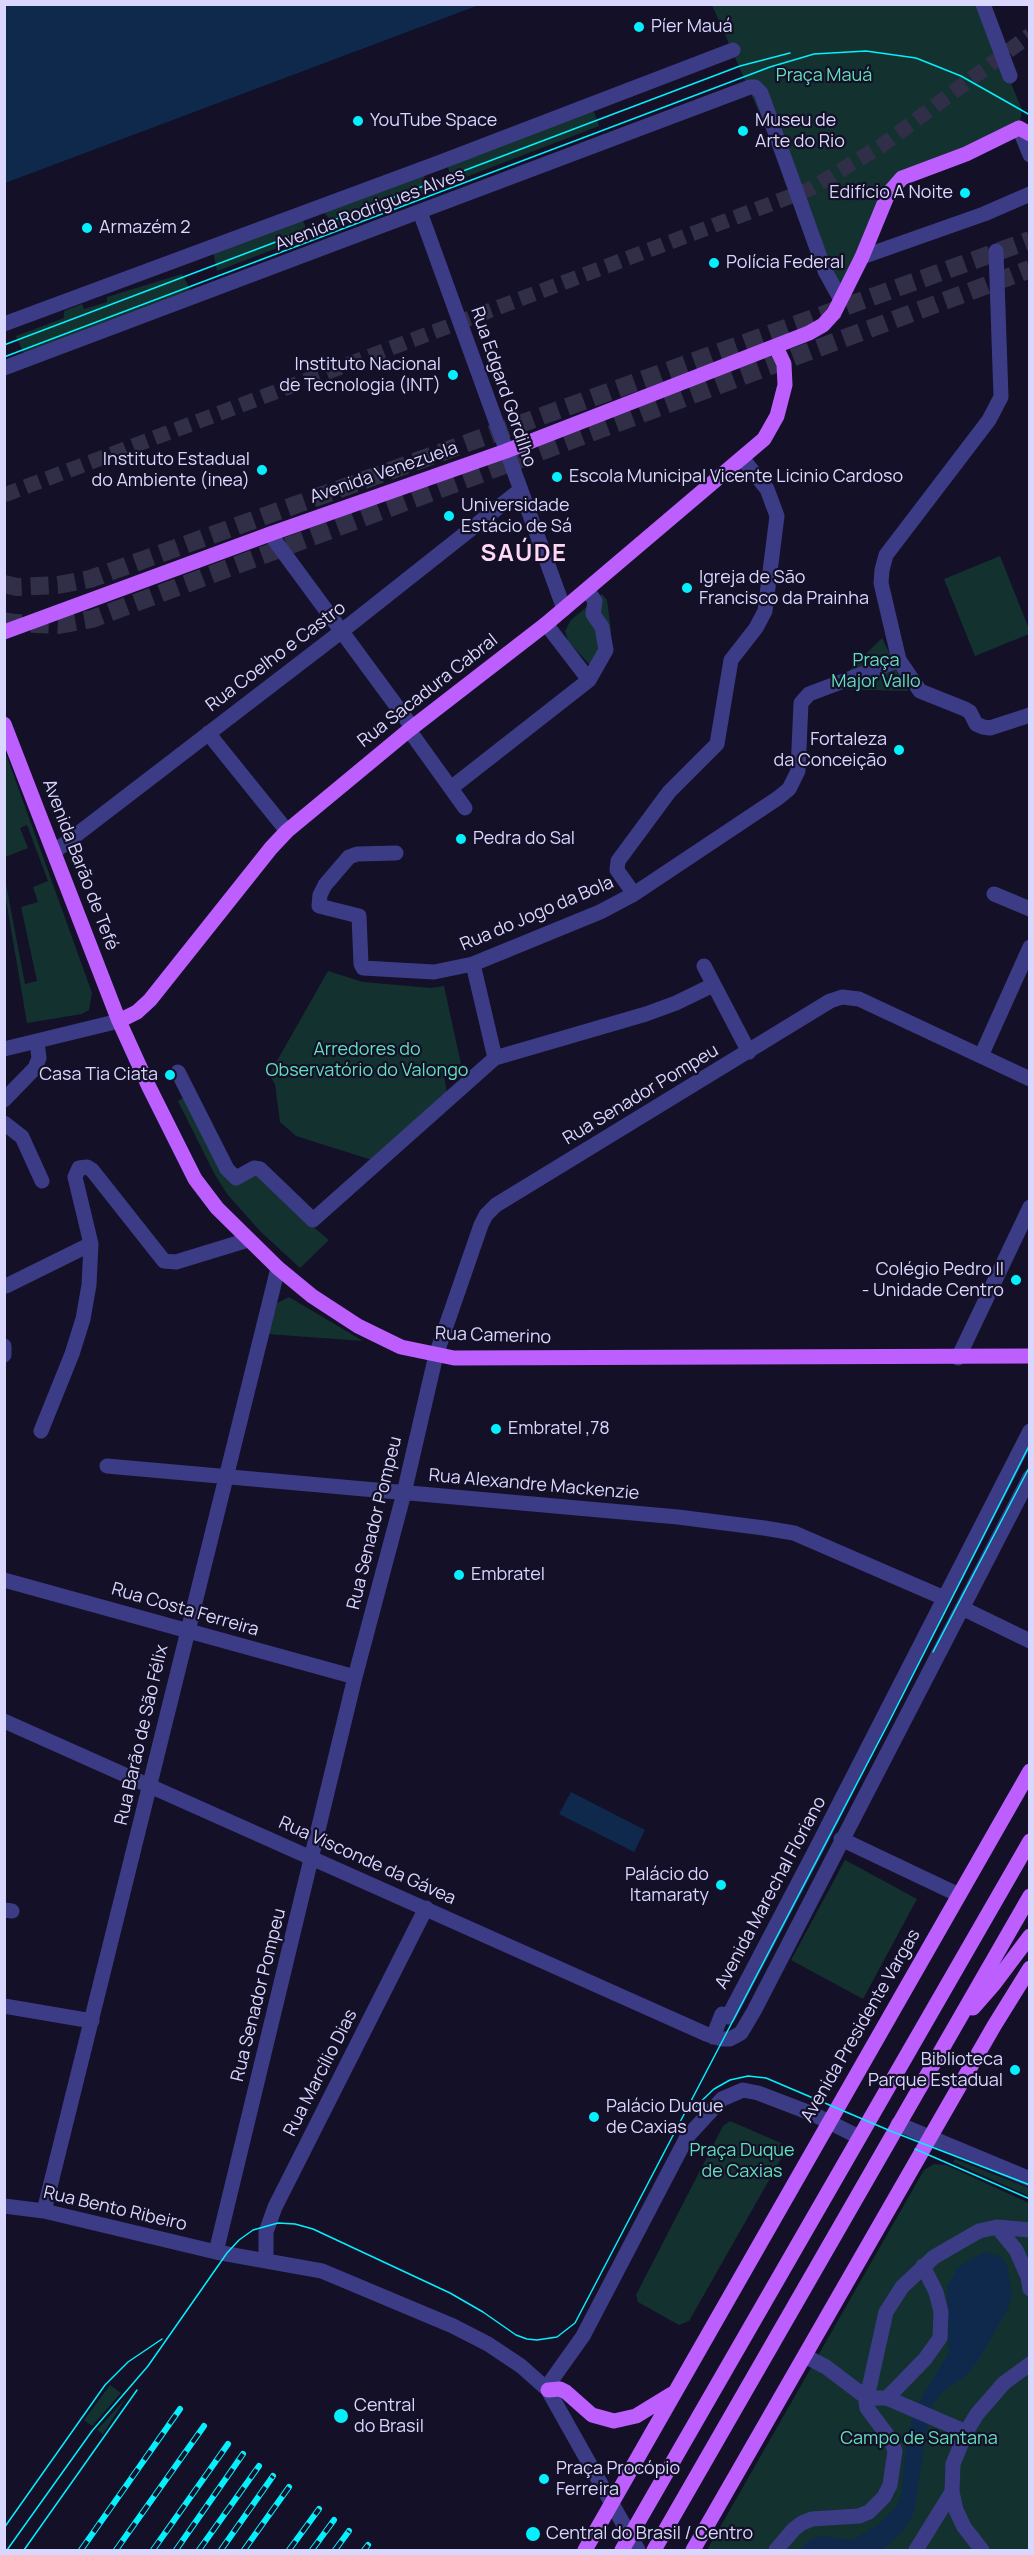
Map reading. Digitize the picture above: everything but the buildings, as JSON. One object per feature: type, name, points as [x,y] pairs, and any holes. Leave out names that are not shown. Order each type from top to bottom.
[{"type":"main road","points":[[776,347],[823,325],[834,313],[862,257],[888,194],[902,178],[1024,131]]},
{"type":"main road","name":"Avenida Venezuela","points":[[4,632],[270,534],[506,451],[776,347]]},
{"type":"main road","name":"Rua Sacadura Cabral","points":[[119,1020],[137,1012],[150,1000],[287,831],[410,729],[546,624],[768,435],[781,406],[785,376],[784,364],[776,347]]},
{"type":"main road","name":"Avenida Barão de Tefé","points":[[4,724],[119,1020]]},
{"type":"main road","name":"Rua Camerino","points":[[119,1020],[148,1087],[195,1179],[217,1209],[278,1268],[312,1296],[358,1326],[401,1347],[436,1355],[466,1358],[1029,1356]]},
{"type":"main road","name":"Avenida Presidente Vargas","points":[[585,2550],[1029,1771]]},
{"type":"main road","points":[[622,2550],[1029,1841]]},
{"type":"main road","points":[[654,2550],[1029,1896]]},
{"type":"main road","points":[[953,2030],[994,1984],[1029,1936]]},
{"type":"main road","points":[[693,2550],[1029,1968]]},
{"type":"main road","points":[[547,2389],[560,2389],[592,2415],[614,2421],[636,2416],[674,2393]]},
{"type":"street","points":[[983,4],[1010,76]]},
{"type":"street","name":"Avenida Rodrigues Alves","points":[[4,324],[438,163],[733,50]]},
{"type":"street","name":"Avenida Rodrigues Alves","points":[[4,368],[750,87],[755,87],[761,93],[825,272],[840,298]]},
{"type":"street","points":[[1024,131],[1029,155]]},
{"type":"street","points":[[862,257],[984,214],[1029,194]]},
{"type":"street","points":[[1007,213],[1029,204]]},
{"type":"street","name":"Rua Edgard Gordilho","points":[[420,212],[519,491],[564,609]]},
{"type":"street","points":[[996,251],[1001,397],[998,407],[886,555],[881,583],[899,660],[920,692],[965,709],[982,727],[990,728],[1029,715]]},
{"type":"street","points":[[633,894],[617,870],[618,861],[669,792],[717,744],[731,660],[756,628],[765,610],[777,516],[767,489],[742,458]]},
{"type":"street","name":"Rua Coelho e Castro","points":[[54,852],[342,632],[519,491]]},
{"type":"street","points":[[270,534],[342,632],[465,808]]},
{"type":"street","points":[[451,788],[590,680],[606,650],[602,627],[594,614],[595,601],[586,590]]},
{"type":"street","points":[[546,624],[590,680]]},
{"type":"street","name":"Rua do Jogo da Bola","points":[[396,853],[357,854],[349,857],[325,885],[319,906],[358,916],[361,964],[367,969],[434,972],[473,964],[600,912],[633,894],[789,789],[798,771],[801,703],[809,693],[815,693],[899,660]]},
{"type":"street","points":[[208,733],[287,831]]},
{"type":"street","points":[[994,894],[1029,909]]},
{"type":"street","points":[[1029,947],[981,1056],[1029,1079]]},
{"type":"street","points":[[473,964],[495,1058]]},
{"type":"street","points":[[704,966],[749,1053]]},
{"type":"street","points":[[178,1072],[227,1169],[236,1178],[254,1168],[260,1169],[313,1220],[495,1058],[646,1014],[676,1003],[713,985]]},
{"type":"street","name":"Rua Senador Pompeu","points":[[216,2252],[355,1677],[404,1493],[436,1355],[480,1225],[496,1205],[749,1053],[830,1001],[842,997],[859,999],[981,1056]]},
{"type":"street","name":"Rua Sacadura Cabral","points":[[4,1049],[119,1020]]},
{"type":"street","points":[[4,1100],[35,1068],[39,1058],[37,1042]]},
{"type":"street","points":[[4,1124],[22,1137],[42,1181]]},
{"type":"street","points":[[41,1431],[72,1354],[83,1319],[89,1285],[91,1245],[75,1177],[79,1168],[87,1167],[92,1170],[164,1262],[176,1263],[248,1240]]},
{"type":"street","points":[[958,1358],[1029,1207]]},
{"type":"street","points":[[6,1286],[91,1245]]},
{"type":"street","name":"Rua Barão de São Félix","points":[[44,2211],[151,1788],[187,1630],[278,1268]]},
{"type":"street","points":[[4,1346],[4,1355]]},
{"type":"street","name":"Avenida Marechal Floriano","points":[[1029,1431],[806,1869],[728,2017],[722,2014],[712,2037],[730,2039],[737,2036],[745,2027],[1029,1477]]},
{"type":"street","name":"Rua Alexandre Mackenzie","points":[[107,1466],[678,1517],[794,1533],[944,1598]]},
{"type":"street","name":"Rua Costa Ferreira","points":[[4,1580],[355,1677]]},
{"type":"street","points":[[962,1608],[1029,1641]]},
{"type":"street","name":"Rua Visconde da Gávea","points":[[4,1721],[712,2037]]},
{"type":"street","points":[[841,1839],[959,1895]]},
{"type":"street","name":"Rua Marcílio Dias","points":[[266,2259],[266,2232],[275,2207],[426,1908]]},
{"type":"street","points":[[4,2006],[92,2021]]},
{"type":"street","points":[[638,2550],[547,2389],[583,2336],[685,2140],[695,2126],[722,2099],[737,2091],[752,2091],[829,2121],[859,2137]]},
{"type":"street","points":[[898,2124],[1029,2179]]},
{"type":"street","name":"Rua Bento Ribeiro","points":[[4,2206],[44,2211],[216,2252],[266,2259],[336,2276],[453,2326],[521,2366],[547,2389]]},
{"type":"street","points":[[776,2550],[802,2523],[812,2519],[859,2516],[869,2512],[884,2497],[890,2485],[895,2451],[891,2440],[867,2409],[867,2398],[886,2312],[902,2288],[923,2266],[965,2238],[997,2227],[1029,2230]]},
{"type":"street","points":[[997,2227],[1016,2250],[1028,2277],[1029,2289]]},
{"type":"street","points":[[888,2398],[925,2359],[940,2338],[941,2312],[936,2292],[923,2266]]},
{"type":"street","points":[[805,2355],[826,2367],[867,2398],[888,2398],[966,2432]]},
{"type":"street","points":[[982,2550],[964,2527],[956,2510],[952,2492],[953,2464],[966,2432],[989,2398],[1015,2373],[1029,2364]]},
{"type":"street","points":[[916,2550],[952,2492]]},
{"type":"green space","name":"Praça Mauá","points":[[712,5],[979,5],[1022,110],[1019,128],[901,176],[840,297]]},
{"type":"green space","points":[[593,109],[599,126],[453,182],[447,165]]},
{"type":"green space","points":[[423,172],[429,192],[335,227],[323,211]]},
{"type":"green space","points":[[302,218],[309,236],[217,271],[213,251]]},
{"type":"green space","points":[[182,274],[191,291],[24,354],[16,336],[64,318],[64,311],[82,304],[84,309],[107,302],[107,297]]},
{"type":"green space","points":[[1000,556],[1029,634],[975,656],[944,579]]},
{"type":"green space","points":[[602,594],[607,600],[611,631],[592,664],[589,664],[568,641],[565,631],[571,620]]},
{"type":"green space","name":"Praça Major Vallo","points":[[882,638],[908,691],[831,689]]},
{"type":"green space","points":[[5,751],[92,993],[89,1010],[82,1014],[27,1023],[5,894],[5,879],[25,984],[37,981],[21,907],[38,902],[33,887],[48,881],[27,825],[20,828],[28,848],[5,857]]},
{"type":"green space","name":"Arredores do Observatório do Valongo","points":[[328,971],[363,982],[431,988],[444,986],[461,1064],[443,1068],[447,1094],[372,1160],[296,1136],[280,1122],[275,1084],[269,1075]]},
{"type":"green space","points":[[183,1098],[236,1184],[258,1173],[298,1214],[329,1240],[300,1268],[260,1231],[227,1194],[178,1101]]},
{"type":"green space","points":[[289,1297],[363,1341],[267,1334],[273,1305]]},
{"type":"green space","points":[[845,1860],[917,1899],[863,1999],[791,1960]]},
{"type":"green space","name":"Praça Duque de Caxias","points":[[730,2121],[781,2143],[785,2152],[689,2321],[679,2325],[638,2302],[636,2295],[723,2126]]},
{"type":"green space","points":[[955,2159],[1029,2188],[1029,2196],[953,2162]]},
{"type":"green space","name":"Campo de Santana","points":[[934,2164],[946,2165],[1029,2203],[1029,2550],[707,2550],[924,2170]]},
{"type":"green space","points":[[110,2385],[121,2393],[92,2426],[84,2420]]},
{"type":"green space","points":[[126,2398],[103,2434],[97,2430]]},
{"type":"water","points":[[5,4],[479,4],[479,5],[5,183]]},
{"type":"water","points":[[571,1792],[645,1830],[634,1852],[559,1814]]},
{"type":"water","points":[[984,2252],[1000,2256],[1007,2265],[1012,2294],[1009,2307],[976,2364],[964,2377],[943,2391],[930,2408],[912,2517],[901,2533],[888,2545],[878,2550],[799,2550],[808,2541],[820,2536],[853,2540],[879,2524],[895,2508],[901,2495],[907,2437],[913,2415],[949,2352],[947,2287],[958,2267]]},
{"type":"tunnel","points":[[4,495],[810,189],[881,146],[1030,35]]},
{"type":"tunnel","points":[[4,584],[17,587],[58,585],[90,579],[1030,240]]},
{"type":"tunnel","points":[[4,621],[59,625],[92,619],[1030,269]]},
{"type":"tram line","points":[[4,357],[770,67],[814,54],[866,51],[916,58],[961,76],[1030,115]]},
{"type":"tram line","points":[[4,345],[740,66],[790,53]]},
{"type":"tram line","points":[[7,2550],[92,2431],[148,2366],[227,2253],[253,2230],[278,2223],[295,2224],[313,2229],[450,2293],[516,2335],[527,2339],[557,2337],[575,2323],[889,1722],[1030,1444]]},
{"type":"tram line","points":[[933,1652],[1030,1466]]},
{"type":"tram line","points":[[691,2111],[714,2089],[730,2080],[748,2076],[766,2078],[893,2132],[1030,2185]]},
{"type":"tram line","points":[[915,2149],[1030,2199]]},
{"type":"tram line","points":[[4,2528],[105,2385],[128,2362],[162,2339]]},
{"type":"tram line","points":[[24,2550],[137,2390]]},
{"type":"railway","points":[[81,2550],[180,2409]]},
{"type":"railway","points":[[116,2550],[204,2426]]},
{"type":"railway","points":[[153,2550],[228,2444]]},
{"type":"railway","points":[[176,2550],[243,2454]]},
{"type":"railway","points":[[199,2550],[259,2466]]},
{"type":"railway","points":[[221,2550],[273,2476]]},
{"type":"railway","points":[[244,2550],[289,2487]]},
{"type":"railway","points":[[289,2550],[319,2509]]},
{"type":"railway","points":[[312,2550],[334,2520]]},
{"type":"railway","points":[[335,2550],[349,2531]]},
{"type":"railway","points":[[364,2550],[368,2545]]},
{"type":"place","name":"Píer Mauá","points":[[639,27]]},
{"type":"place","name":"YouTube Space","points":[[358,121]]},
{"type":"place","name":"Museu de Arte do Rio","points":[[743,131]]},
{"type":"place","name":"Edifício A Noite","points":[[965,193]]},
{"type":"place","name":"Armazém 2","points":[[87,228]]},
{"type":"place","name":"Polícia Federal","points":[[714,263]]},
{"type":"place","name":"Instituto Nacional de Tecnologia (INT)","points":[[453,375]]},
{"type":"place","name":"Instituto Estadual do Ambiente (inea)","points":[[262,470]]},
{"type":"place","name":"Escola Municipal Vicente Licinio Cardoso","points":[[557,477]]},
{"type":"place","name":"Universidade Estácio de Sá","points":[[449,516]]},
{"type":"place","name":"Igreja de São Francisco da Prainha","points":[[687,588]]},
{"type":"place","name":"Fortaleza da Conceição","points":[[899,750]]},
{"type":"place","name":"Pedra do Sal","points":[[461,839]]},
{"type":"place","name":"Casa Tia Ciata","points":[[170,1075]]},
{"type":"place","name":"Colégio Pedro II - Unidade Centro","points":[[1016,1280]]},
{"type":"place","name":"Embratel ,78","points":[[496,1429]]},
{"type":"place","name":"Embratel","points":[[459,1575]]},
{"type":"place","name":"Palácio do Itamaraty","points":[[721,1885]]},
{"type":"place","name":"Biblioteca Parque Estadual","points":[[1015,2070]]},
{"type":"place","name":"Palácio Duque de Caxias","points":[[594,2117]]},
{"type":"place","name":"Central do Brasil","points":[[341,2416]]},
{"type":"place","name":"Praça Procópio Ferreira","points":[[544,2479]]},
{"type":"place","name":"Central do Brasil / Centro","points":[[533,2534]]},
{"type":"district","name":"SAÚDE","points":[[524,554]]}]
